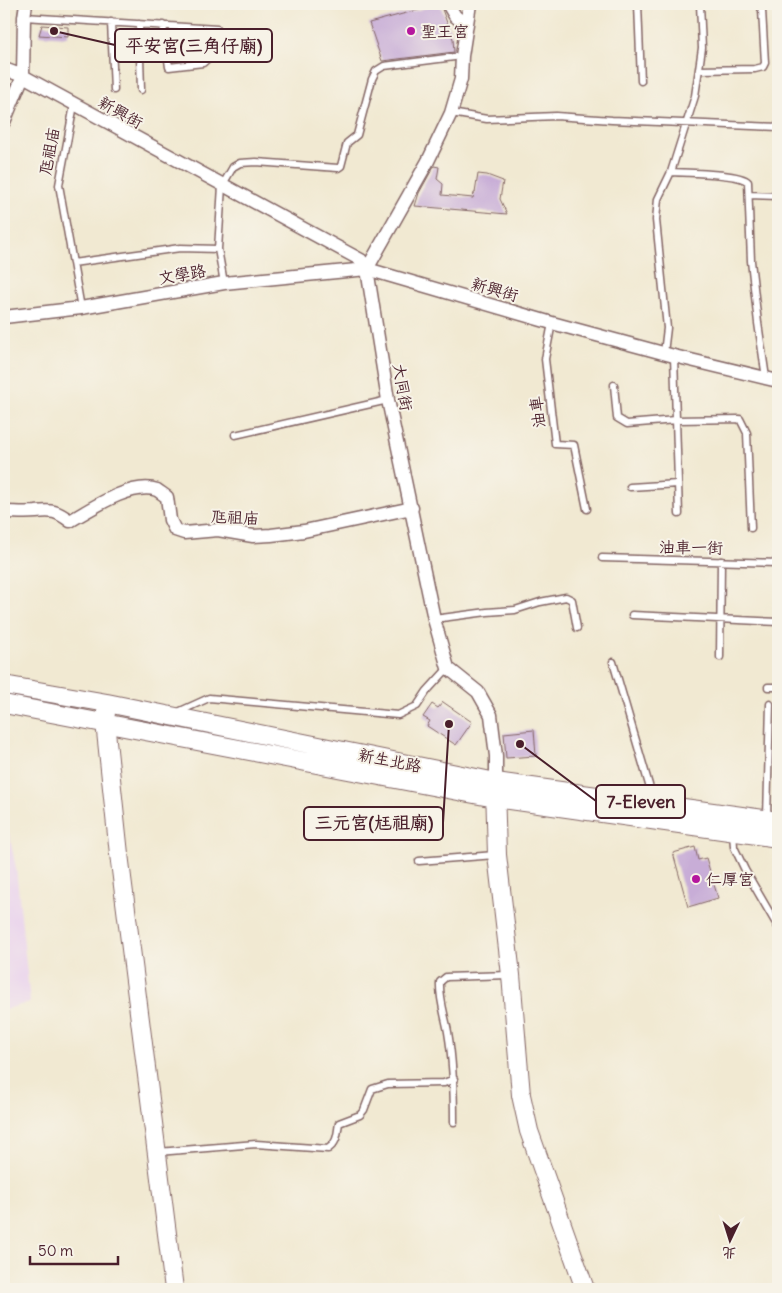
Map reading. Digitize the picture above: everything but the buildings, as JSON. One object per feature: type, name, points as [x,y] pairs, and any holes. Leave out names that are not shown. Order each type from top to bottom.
[{"type":"main road","name":"新生北路","points":[[4,685],[169,716],[495,790],[654,803],[733,823],[778,838]]},
{"type":"main road","points":[[107,703],[105,722],[119,854],[174,1289]]},
{"type":"main road","name":"新生北路","points":[[4,704],[495,790],[733,823],[773,820]]},
{"type":"main road","points":[[495,790],[496,855],[511,975],[521,1095],[529,1131],[585,1289]]},
{"type":"street","points":[[448,4],[455,16],[466,25]]},
{"type":"street","points":[[367,269],[428,161],[451,114],[461,79],[462,56],[470,4]]},
{"type":"street","points":[[4,122],[22,76],[25,10]]},
{"type":"street","name":"新興街","points":[[4,69],[22,76],[361,260],[367,269],[552,323],[772,379]]},
{"type":"street","name":"文學路","points":[[4,318],[81,308],[224,283],[367,269]]},
{"type":"street","name":"大同街","points":[[367,269],[388,400],[434,618],[448,668]]},
{"type":"street","name":"尫祖庙","points":[[4,512],[37,512],[46,510],[62,514],[70,521],[105,500],[122,493],[145,488],[156,490],[167,496],[170,520],[175,530],[184,533],[218,530],[253,536],[304,531],[412,508]]},
{"type":"street","points":[[448,668],[478,692],[491,715],[496,756],[495,790]]},
{"type":"lane","points":[[638,4],[640,81]]},
{"type":"lane","points":[[679,514],[676,420],[656,220],[658,198],[670,172],[695,96],[702,48],[700,4]]},
{"type":"lane","points":[[699,70],[754,69],[763,67],[765,64],[762,10],[758,4]]},
{"type":"lane","points":[[25,10],[111,22],[163,25],[217,29],[216,51],[203,63],[169,67],[163,25]]},
{"type":"lane","points":[[111,22],[114,90]]},
{"type":"lane","points":[[139,24],[141,90]]},
{"type":"lane","points":[[224,283],[218,249],[222,186],[233,166],[240,163],[256,162],[338,168],[341,166],[348,143],[357,135],[372,79],[376,71],[384,66],[462,56]]},
{"type":"lane","name":"尫祖庙","points":[[74,104],[59,185],[81,308]]},
{"type":"lane","points":[[451,114],[487,119],[556,116],[778,126]]},
{"type":"lane","points":[[670,172],[745,178],[748,182],[751,261],[772,379]]},
{"type":"lane","points":[[749,195],[778,196]]},
{"type":"lane","points":[[72,263],[180,248],[218,249]]},
{"type":"lane","name":"油車","points":[[552,323],[545,360],[555,444],[574,445],[587,508]]},
{"type":"lane","points":[[614,385],[617,418],[627,424],[676,420],[740,419],[747,433],[751,528]]},
{"type":"lane","points":[[235,435],[388,400]]},
{"type":"lane","points":[[630,487],[678,484]]},
{"type":"lane","name":"油車一街","points":[[602,558],[778,562]]},
{"type":"lane","points":[[720,657],[721,561]]},
{"type":"lane","points":[[434,618],[515,610],[540,602],[566,597],[572,600],[577,628]]},
{"type":"lane","points":[[632,615],[778,622]]},
{"type":"lane","points":[[614,662],[654,803]]},
{"type":"lane","points":[[169,716],[209,698],[398,715],[417,706],[427,691],[448,668]]},
{"type":"lane","points":[[768,687],[778,688]]},
{"type":"lane","points":[[770,704],[773,820]]},
{"type":"lane","points":[[733,823],[734,847],[778,927]]},
{"type":"lane","points":[[419,861],[496,855]]},
{"type":"lane","points":[[454,1122],[454,1079],[448,1032],[439,991],[440,982],[446,977],[511,975]]},
{"type":"lane","points":[[157,1152],[256,1144],[328,1148],[334,1145],[337,1138],[339,1122],[360,1115],[364,1110],[372,1089],[388,1084],[444,1083],[454,1079]]},
{"type":"shaded area","points":[[4,810],[16,868],[30,1002],[4,1010]]},
{"type":"place","name":"平安宮(三角仔廟)","points":[[54,31]]},
{"type":"place","name":"聖王宮","points":[[411,31]]},
{"type":"place","name":"三元宮(尪祖廟)","points":[[449,724]]},
{"type":"place","name":"7-Eleven","points":[[520,744]]},
{"type":"place","name":"仁厚宮","points":[[696,879]]}]
